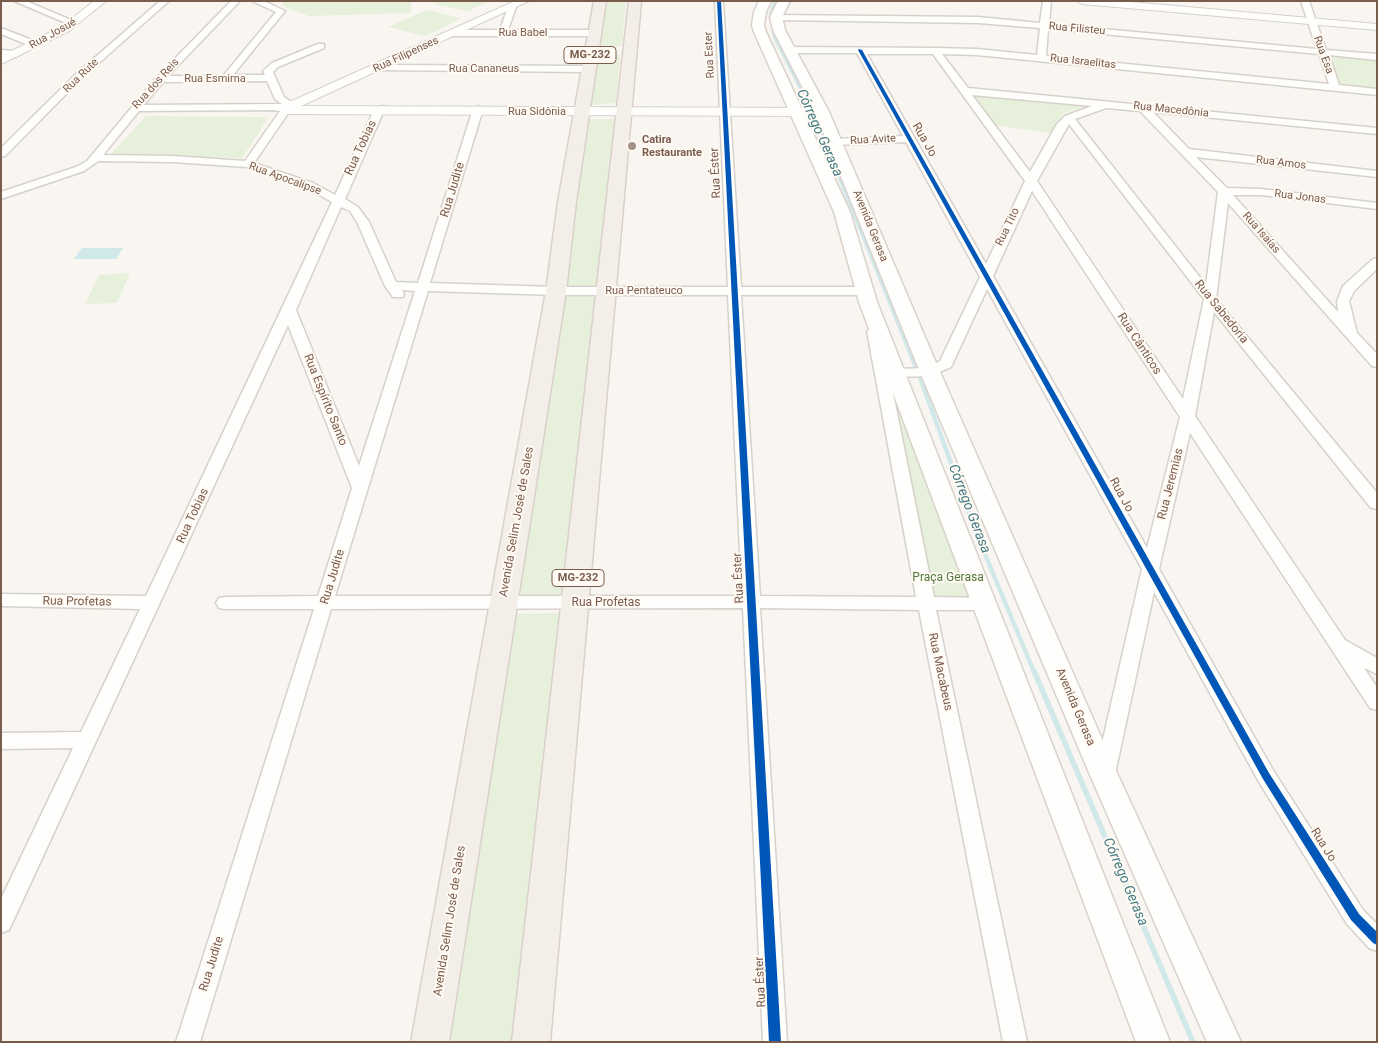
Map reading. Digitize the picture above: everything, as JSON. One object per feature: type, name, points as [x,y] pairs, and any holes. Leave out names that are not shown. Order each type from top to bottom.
[{"type":"main road","name":"Avenida Selim José de Sales","points":[[430,1042],[556,291],[567,202],[588,70],[602,51],[594,34],[600,1]]},
{"type":"main road","name":"MG-232","points":[[531,1042],[635,1]]},
{"type":"main road","name":"Avenida Gerasa","points":[[1153,1042],[899,373],[867,296],[842,212],[807,109],[788,50],[778,30],[775,6],[760,12],[758,25],[760,32],[807,109],[835,142],[926,372],[1224,1042]]},
{"type":"main road","points":[[602,51],[630,51]]},
{"type":"street","points":[[18,1],[74,23]]},
{"type":"street","name":"Rua Josué","points":[[1,61],[74,23],[101,1]]},
{"type":"street","name":"Rua Rute","points":[[1,154],[79,76],[165,1]]},
{"type":"street","name":"Rua dos Reis","points":[[80,169],[97,158],[134,108],[236,1]]},
{"type":"street","points":[[225,78],[281,11],[274,6],[256,1]]},
{"type":"street","name":"Rua Filipenses","points":[[286,108],[379,68],[524,1]]},
{"type":"street","name":"Rua Ester","points":[[719,1],[724,110]]},
{"type":"street","points":[[1041,58],[1047,1]]},
{"type":"street","points":[[1082,1],[1310,19],[1377,20]]},
{"type":"street","points":[[1139,1],[1377,27]]},
{"type":"street","name":"Rua Esa","points":[[1305,1],[1335,88]]},
{"type":"street","name":"Rua Filisteu","points":[[775,6],[1043,26],[1377,57]]},
{"type":"street","points":[[503,33],[512,7]]},
{"type":"street","points":[[1,31],[34,44]]},
{"type":"street","name":"Rua Babel","points":[[453,33],[594,34]]},
{"type":"street","points":[[248,164],[286,108],[267,74],[270,69],[321,46]]},
{"type":"street","name":"Rua Israelitas","points":[[788,50],[935,51],[1041,58],[1377,92]]},
{"type":"street","name":"Rua Jo","points":[[860,50],[1266,776],[1355,917],[1377,940]]},
{"type":"street","name":"Rua Cânticos","points":[[935,51],[1031,181],[1336,642]]},
{"type":"street","points":[[1,53],[16,54]]},
{"type":"street","name":"Rua Cananeus","points":[[379,68],[588,70]]},
{"type":"street","name":"Rua Esmirna","points":[[160,79],[270,78]]},
{"type":"street","name":"Rua Macedônia","points":[[964,91],[1142,106],[1377,131]]},
{"type":"street","points":[[1069,118],[1108,103]]},
{"type":"street","name":"Rua Isaías","points":[[1142,106],[1224,190],[1358,344],[1377,363]]},
{"type":"street","name":"Rua Sidônia","points":[[134,108],[624,111],[807,109]]},
{"type":"street","name":"Rua Tobias","points":[[2,919],[289,310],[379,110]]},
{"type":"street","name":"Rua Judite","points":[[188,1042],[478,110]]},
{"type":"street","name":"Rua Éster","points":[[724,110],[775,1042]]},
{"type":"street","name":"Rua Tito","points":[[926,372],[946,364],[986,273],[1031,181],[1061,126],[1069,118]]},
{"type":"street","name":"Rua Sabedoria","points":[[1069,118],[1210,299],[1377,504]]},
{"type":"street","points":[[1359,129],[1377,124]]},
{"type":"street","name":"Rua Avite","points":[[835,142],[910,139]]},
{"type":"street","name":"Rua Amos","points":[[1186,152],[1377,174]]},
{"type":"street","name":"Rua Apocalipse","points":[[97,158],[172,159],[248,164],[309,185],[354,209],[363,222],[391,286],[399,295],[421,294]]},
{"type":"street","points":[[1,196],[80,169]]},
{"type":"street","name":"Rua Jeremias","points":[[1104,775],[1150,570],[1187,418],[1210,299],[1224,190]]},
{"type":"street","name":"Rua Jonas","points":[[1224,190],[1261,192],[1377,206]]},
{"type":"street","points":[[1358,344],[1346,317],[1343,301],[1348,289],[1377,262]]},
{"type":"street","name":"Rua Pentateuco","points":[[421,294],[606,291],[867,296]]},
{"type":"street","name":"Rua Macabeus","points":[[867,296],[926,604],[1015,1042]]},
{"type":"street","name":"Rua Espírito Santo","points":[[289,310],[360,490]]},
{"type":"street","points":[[899,373],[926,372]]},
{"type":"street","name":"Rua Profetas","points":[[1,600],[152,603]]},
{"type":"street","name":"Rua Profetas","points":[[226,603],[576,604],[751,602],[986,604]]},
{"type":"street","points":[[1336,642],[1377,667]]},
{"type":"street","points":[[1336,642],[1377,704]]},
{"type":"street","points":[[1,741],[88,740]]},
{"type":"street","points":[[1214,1020],[1231,1042]]},
{"type":"green space","points":[[283,1],[412,1],[410,13],[309,16],[282,6]]},
{"type":"green space","points":[[440,1],[489,1],[468,11],[434,4]]},
{"type":"green space","points":[[605,1],[626,1],[622,45],[619,47],[599,45]]},
{"type":"green space","points":[[427,10],[461,18],[426,36],[388,27]]},
{"type":"green space","points":[[608,53],[620,55],[616,103],[593,105],[590,104],[597,56]]},
{"type":"green space","points":[[1328,54],[1377,58],[1377,89],[1339,85]]},
{"type":"green space","points":[[969,93],[1095,104],[1064,113],[1051,133],[993,125]]},
{"type":"green space","points":[[146,116],[269,117],[242,158],[110,155]]},
{"type":"green space","points":[[589,119],[617,119],[600,288],[561,288]]},
{"type":"green space","points":[[130,273],[117,303],[85,304],[99,275]]},
{"type":"green space","points":[[561,295],[600,295],[568,595],[512,599]]},
{"type":"green space","name":"Praça Gerasa","points":[[879,343],[975,596],[933,597]]},
{"type":"green space","points":[[565,613],[519,1042],[443,1042],[513,614]]},
{"type":"water","points":[[82,248],[123,248],[116,259],[74,259]]},
{"type":"waterway","name":"Córrego Gerasa","points":[[775,1],[770,13],[774,37],[816,120],[836,168]]},
{"type":"waterway","name":"Córrego Gerasa","points":[[835,167],[923,387]]},
{"type":"waterway","name":"Córrego Gerasa","points":[[923,386],[977,535],[1034,672]]},
{"type":"waterway","name":"Córrego Gerasa","points":[[1034,671],[1193,1042]]},
{"type":"cycle path","points":[[719,1],[775,1042]]},
{"type":"cycle path","points":[[860,50],[1266,776],[1355,917],[1377,940]]},
{"type":"place","name":"Catira Restaurante","points":[[632,146]]}]
